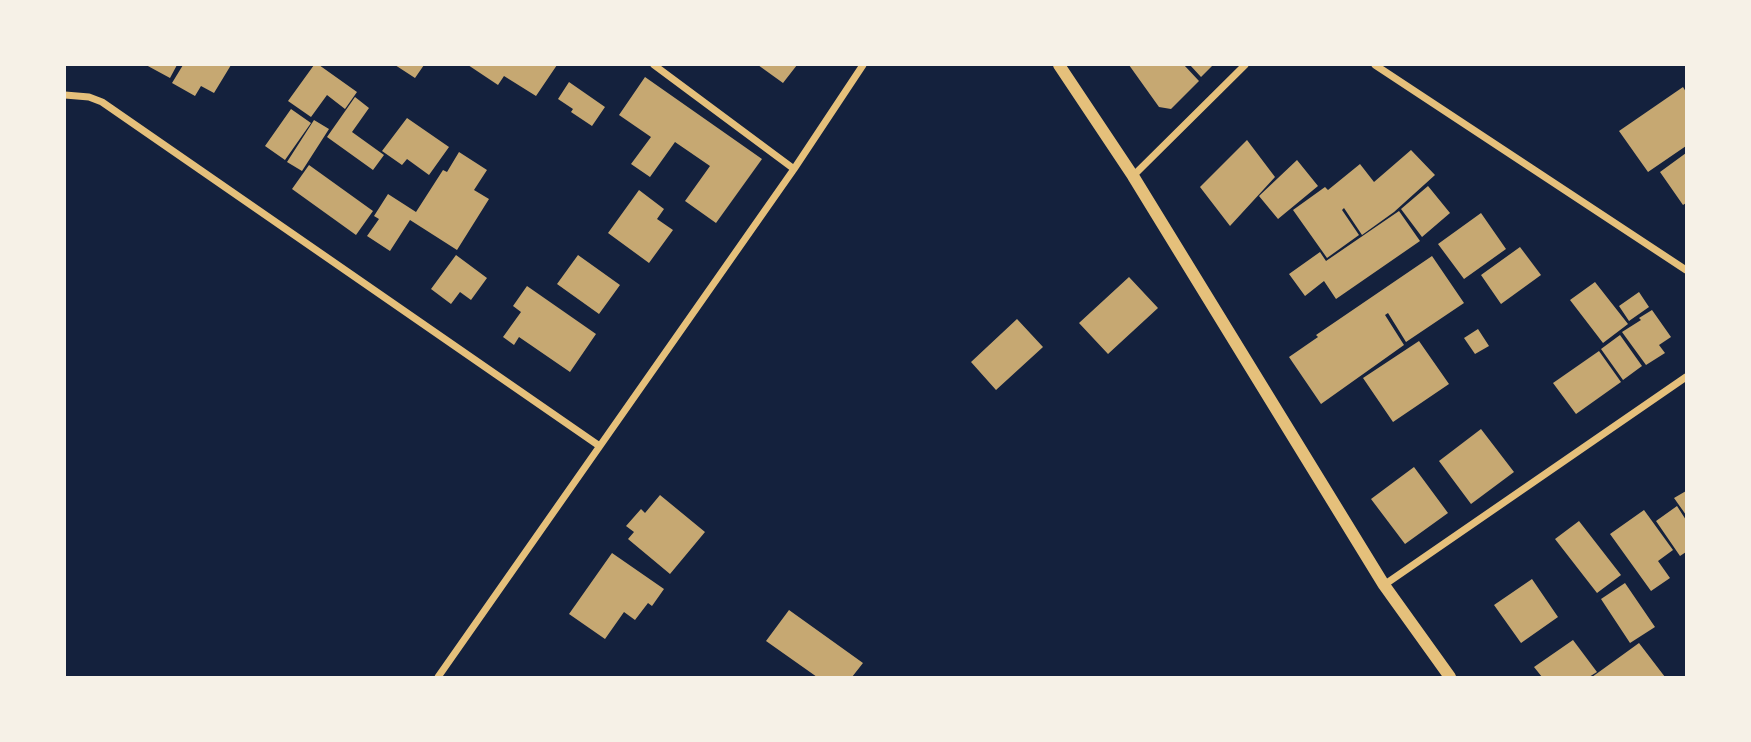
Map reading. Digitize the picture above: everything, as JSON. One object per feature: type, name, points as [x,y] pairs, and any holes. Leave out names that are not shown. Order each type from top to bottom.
[{"type":"street","points":[[654,65],[794,169]]},
{"type":"street","points":[[438,677],[598,445],[794,169],[863,65]]},
{"type":"street","points":[[1059,65],[1133,176],[1384,585],[1450,677]]},
{"type":"street","points":[[1133,176],[1245,65]]},
{"type":"street","points":[[1375,65],[1686,270]]},
{"type":"street","points":[[65,95],[89,97],[103,102],[598,445]]},
{"type":"street","points":[[1384,585],[1686,377]]},
{"type":"building","points":[[146,65],[177,65],[170,78]]},
{"type":"building","points":[[183,65],[231,65],[214,93],[201,86],[195,96],[172,83]]},
{"type":"building","points":[[314,65],[319,65],[357,92],[345,109],[327,95],[311,117],[288,101]]},
{"type":"building","points":[[395,65],[424,65],[415,78]]},
{"type":"building","points":[[468,65],[557,65],[536,96],[504,76],[498,85]]},
{"type":"building","points":[[758,65],[797,65],[783,83]]},
{"type":"building","points":[[1129,65],[1184,65],[1199,81],[1171,109],[1159,107]]},
{"type":"building","points":[[1190,65],[1213,65],[1201,77]]},
{"type":"building","points":[[645,77],[762,159],[716,223],[685,201],[710,166],[675,142],[650,177],[631,164],[651,137],[619,115]]},
{"type":"building","points":[[569,82],[605,107],[592,126],[558,99]]},
{"type":"building","points":[[1683,87],[1686,92],[1686,146],[1648,172],[1619,131]]},
{"type":"building","points":[[355,97],[369,108],[352,132],[384,155],[373,170],[327,137]]},
{"type":"building","points":[[291,109],[311,123],[285,160],[265,146]]},
{"type":"building","points":[[407,118],[449,147],[429,175],[407,159],[402,165],[382,151]]},
{"type":"building","points":[[314,120],[329,129],[302,171],[287,162]]},
{"type":"building","points":[[1247,140],[1275,177],[1230,226],[1200,187]]},
{"type":"building","points":[[1411,150],[1435,175],[1394,212],[1362,235],[1344,208],[1342,210],[1359,235],[1327,258],[1293,210],[1325,187],[1328,190],[1360,164],[1374,182]]},
{"type":"building","points":[[459,152],[487,170],[474,190],[489,199],[457,250],[410,220],[390,251],[367,236],[379,219],[374,216],[388,194],[416,212],[443,170],[447,172]]},
{"type":"building","points":[[1686,153],[1686,203],[1683,205],[1660,172]]},
{"type":"building","points":[[1297,160],[1318,186],[1278,219],[1259,196]]},
{"type":"building","points":[[309,165],[373,211],[356,235],[292,189]]},
{"type":"building","points":[[1428,186],[1450,213],[1422,237],[1401,209]]},
{"type":"building","points":[[639,190],[664,209],[657,219],[673,230],[649,263],[608,233]]},
{"type":"building","points":[[1399,211],[1420,241],[1336,299],[1324,281],[1305,296],[1289,274],[1320,252],[1326,261]]},
{"type":"building","points":[[1481,213],[1506,249],[1464,279],[1438,244]]},
{"type":"building","points":[[1520,247],[1541,275],[1501,304],[1481,275]]},
{"type":"building","points":[[456,255],[487,278],[471,300],[460,292],[451,304],[431,289]]},
{"type":"building","points":[[578,255],[620,285],[599,314],[557,284]]},
{"type":"building","points":[[1432,256],[1464,303],[1406,342],[1388,313],[1385,315],[1404,345],[1321,404],[1289,357],[1318,337],[1316,335]]},
{"type":"building","points":[[1129,277],[1158,308],[1108,354],[1079,323]]},
{"type":"building","points":[[1595,282],[1628,324],[1603,343],[1570,300]]},
{"type":"building","points":[[527,286],[596,334],[570,372],[519,337],[514,345],[503,337],[521,312],[513,306]]},
{"type":"building","points":[[1639,292],[1649,307],[1629,321],[1619,306]]},
{"type":"building","points":[[1652,310],[1671,337],[1659,345],[1665,353],[1646,365],[1622,332]]},
{"type":"building","points":[[1017,319],[1043,347],[996,390],[971,362]]},
{"type":"building","points":[[1478,329],[1489,346],[1475,354],[1464,338]]},
{"type":"building","points":[[1620,335],[1642,366],[1623,380],[1601,349]]},
{"type":"building","points":[[1419,341],[1449,384],[1393,422],[1363,378]]},
{"type":"building","points":[[1599,351],[1621,382],[1576,414],[1553,383]]},
{"type":"building","points":[[1481,429],[1514,472],[1471,504],[1439,461]]},
{"type":"building","points":[[1414,467],[1448,513],[1405,544],[1371,499]]},
{"type":"building","points":[[1686,491],[1686,515],[1674,498]]},
{"type":"building","points":[[660,495],[705,532],[670,574],[628,539],[634,532],[626,526],[641,509],[645,513]]},
{"type":"building","points":[[1677,506],[1686,520],[1686,552],[1680,556],[1656,521]]},
{"type":"building","points":[[1644,510],[1673,550],[1658,561],[1670,578],[1651,591],[1610,534]]},
{"type":"building","points":[[1579,521],[1621,575],[1597,593],[1555,539]]},
{"type":"building","points":[[612,553],[664,589],[652,606],[648,603],[635,620],[624,612],[605,639],[569,614]]},
{"type":"building","points":[[1532,579],[1558,617],[1521,643],[1494,605]]},
{"type":"building","points":[[1625,583],[1655,627],[1630,643],[1601,599]]},
{"type":"building","points":[[789,610],[863,663],[852,677],[817,677],[766,641]]},
{"type":"building","points":[[1573,640],[1597,672],[1589,677],[1542,677],[1534,667]]},
{"type":"building","points":[[1639,643],[1665,677],[1592,677]]}]
